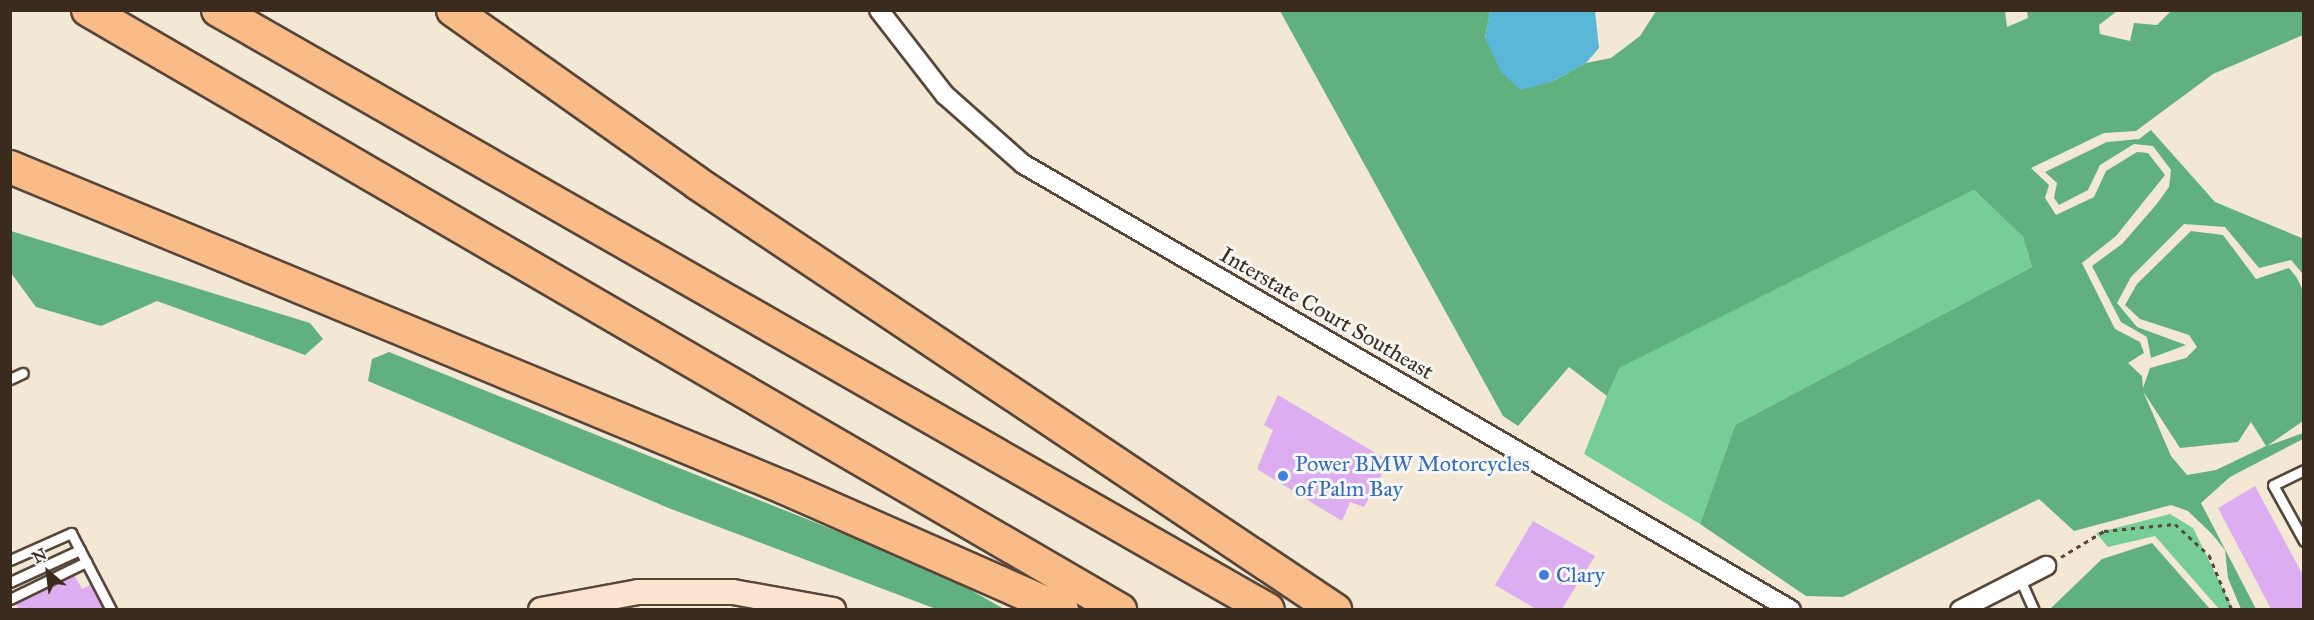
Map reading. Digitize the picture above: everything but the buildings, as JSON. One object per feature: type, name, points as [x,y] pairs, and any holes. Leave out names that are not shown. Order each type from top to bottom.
[{"type":"highway","points":[[88,10],[1120,609]]},
{"type":"highway","points":[[218,10],[1268,609]]},
{"type":"highway","points":[[453,10],[697,183],[1335,609]]},
{"type":"highway","points":[[10,167],[783,487],[1062,609]]},
{"type":"street","name":"Interstate Court Southeast","points":[[879,10],[945,94],[1023,164],[1791,609]]},
{"type":"street","points":[[1960,609],[2046,566]]},
{"type":"street","points":[[541,609],[638,592],[734,592],[833,609]]},
{"type":"lane","points":[[10,379],[23,373]]},
{"type":"lane","points":[[2304,470],[2273,485],[2304,541]]},
{"type":"lane","points":[[10,560],[71,533],[111,609]]},
{"type":"lane","points":[[10,582],[80,550]]},
{"type":"lane","points":[[10,599],[86,562]]},
{"type":"lane","points":[[2020,579],[2034,609]]},
{"type":"path","points":[[2046,566],[2104,531],[2175,524],[2209,555],[2232,609]]},
{"type":"green space","points":[[2005,10],[2007,27],[2028,18],[2027,11],[2117,11],[2099,25],[2100,34],[2130,41],[2134,23],[2157,25],[2171,11],[2303,11],[2303,35],[2213,74],[2136,131],[2104,133],[2031,168],[2049,185],[2045,198],[2056,215],[2094,197],[2106,171],[2137,152],[2148,153],[2165,175],[2116,236],[2082,263],[2115,329],[2140,342],[2144,353],[2128,363],[2142,376],[2143,388],[2150,368],[2186,358],[2197,347],[2189,335],[2140,319],[2125,305],[2137,284],[2191,231],[2223,235],[2256,279],[2289,268],[2297,278],[2304,293],[2303,421],[2267,446],[2303,433],[2303,439],[2230,477],[2201,503],[2256,609],[2241,609],[2228,578],[2225,550],[2212,534],[2188,511],[2171,505],[2074,531],[2039,499],[1843,597],[1806,596],[1700,524],[1735,425],[2032,267],[2023,237],[1974,190],[1619,368],[1607,396],[1569,367],[1518,426],[1503,416],[1280,11],[1490,11],[1485,38],[1551,82],[1586,63],[1611,58],[1640,36],[1656,11]],"holes":[[[2143,391],[2180,448],[2238,442],[2251,422],[2266,446],[2216,470],[2187,475],[2171,456]]]},
{"type":"green space","points":[[2151,130],[2215,202],[2304,239],[2303,274],[2291,260],[2259,268],[2225,227],[2184,224],[2131,277],[2117,303],[2137,327],[2186,345],[2151,358],[2147,337],[2121,322],[2092,266],[2122,244],[2156,205],[2169,187],[2171,170],[2153,146],[2134,144],[2100,165],[2088,190],[2059,205],[2054,198],[2057,183],[2045,172],[2107,142],[2139,139]]},
{"type":"green space","points":[[1974,190],[2023,237],[2032,267],[1735,425],[1700,524],[1584,454],[1618,368]]},
{"type":"green space","points":[[11,231],[310,323],[323,339],[305,355],[157,301],[101,326],[36,307],[11,273]]},
{"type":"green space","points":[[389,352],[939,572],[1004,609],[936,609],[671,509],[368,381],[372,359]]},
{"type":"green space","points":[[2170,514],[2193,528],[2233,609],[2219,609],[2155,536],[2108,547],[2096,533]]},
{"type":"green space","points":[[2152,543],[2210,609],[2050,609],[2102,559]]},
{"type":"water","points":[[1490,10],[1595,11],[1599,48],[1586,63],[1551,82],[1520,90],[1501,72],[1485,38]]},
{"type":"place","name":"Power BMW Motorcycles of Palm Bay","points":[[1283,476]]},
{"type":"place","name":"Clary","points":[[1544,575]]}]
